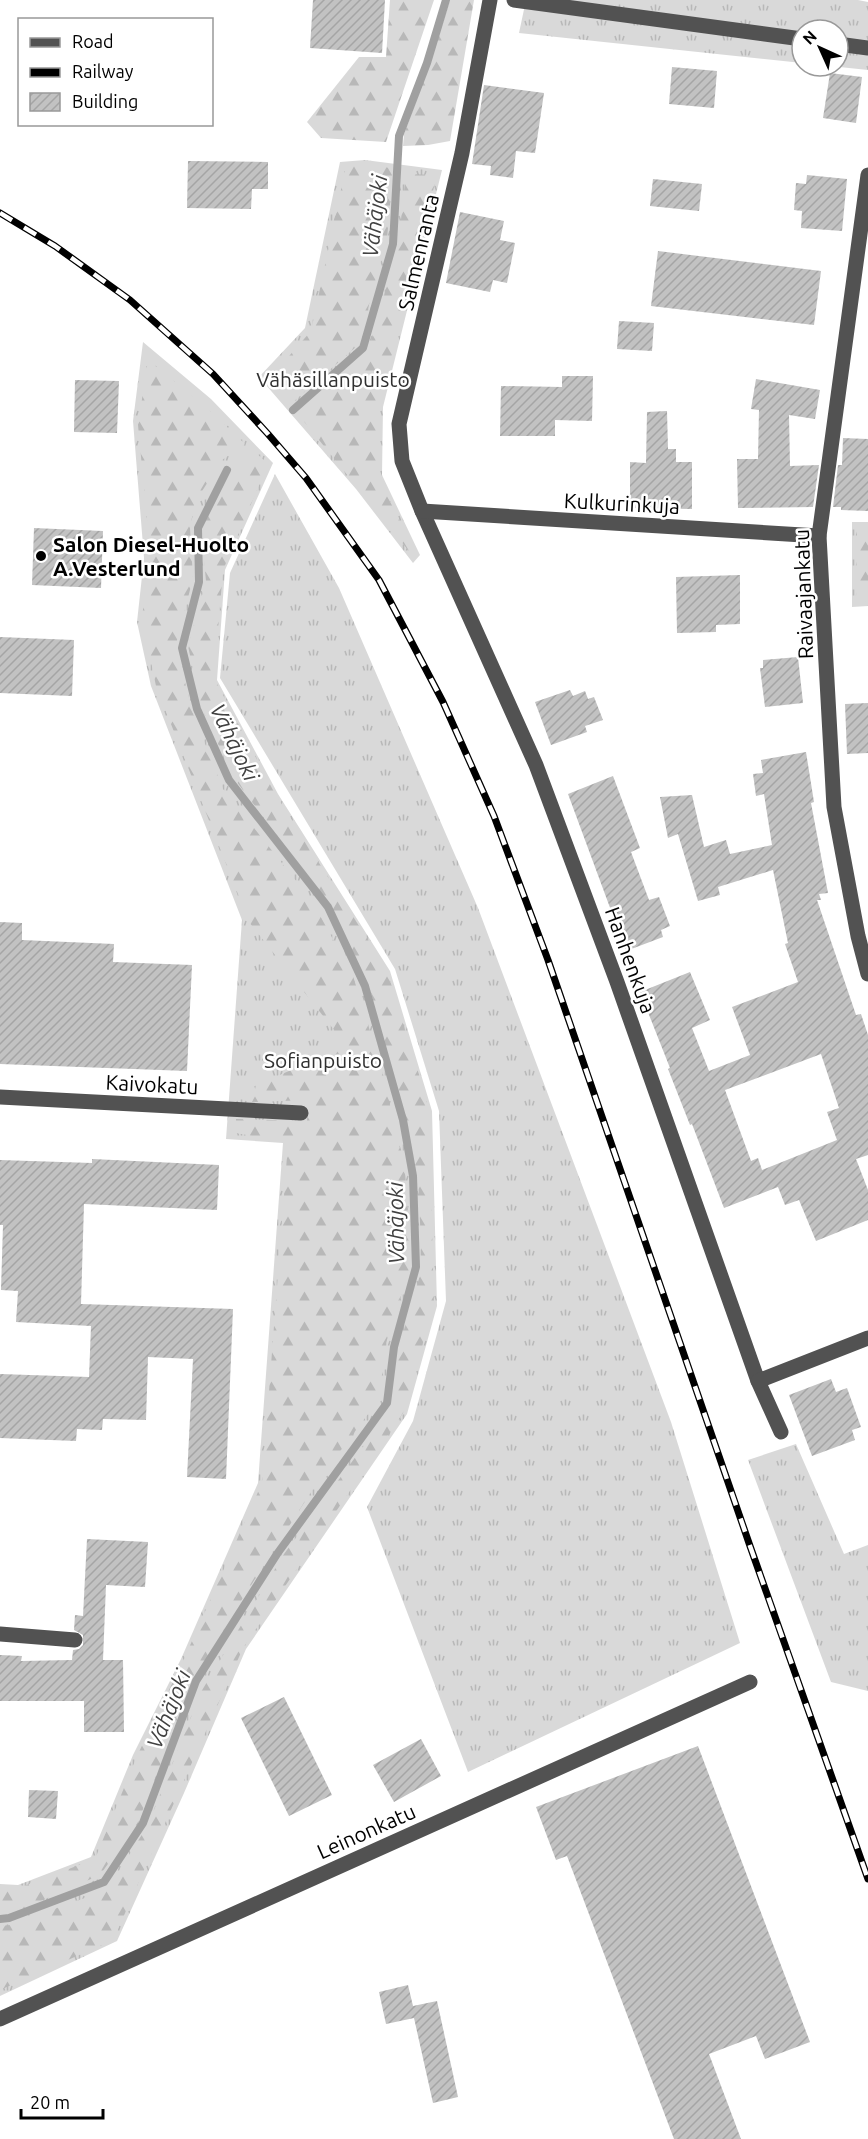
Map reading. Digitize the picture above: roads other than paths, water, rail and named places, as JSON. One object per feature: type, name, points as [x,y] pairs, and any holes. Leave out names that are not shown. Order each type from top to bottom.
[{"type":"street","name":"Salmenranta","points":[[422,511],[402,460],[399,424],[462,153],[490,0]]},
{"type":"street","points":[[514,0],[790,37]]},
{"type":"street","points":[[850,46],[868,48]]},
{"type":"street","name":"Raivaajankatu","points":[[868,175],[819,536],[834,807],[858,936],[868,974]]},
{"type":"street","name":"Kulkurinkuja","points":[[422,511],[819,536]]},
{"type":"street","name":"Hanhenkuja","points":[[422,511],[536,765],[617,982],[758,1381],[781,1432]]},
{"type":"street","name":"Kaivokatu","points":[[0,1097],[302,1113]]},
{"type":"street","points":[[758,1381],[868,1338]]},
{"type":"street","points":[[0,1634],[75,1640]]},
{"type":"street","name":"Leinonkatu","points":[[0,2019],[750,1682]]},
{"type":"waterway","name":"Vähäjoki","points":[[293,410],[363,348],[393,244],[399,136],[427,63],[446,0]]},
{"type":"waterway","name":"Vähäjoki","points":[[0,1919],[9,1918],[104,1882],[143,1823],[196,1681],[277,1554],[387,1403],[394,1347],[416,1267],[413,1176],[403,1120],[365,986],[328,907],[229,780],[197,709],[182,648],[199,582],[198,528],[227,470]]},
{"type":"railway","points":[[0,213],[55,246],[130,300],[213,374],[268,434],[306,478],[379,580],[443,702],[494,816],[548,960],[750,1546],[868,1879]]},
{"type":"place","name":"Salon Diesel-Huolto A.Vesterlund","points":[[41,556]]},
{"type":"park label","name":"Vähäsillanpuisto","points":[[333,379]]},
{"type":"park label","name":"Sofianpuisto","points":[[323,1060]]}]
